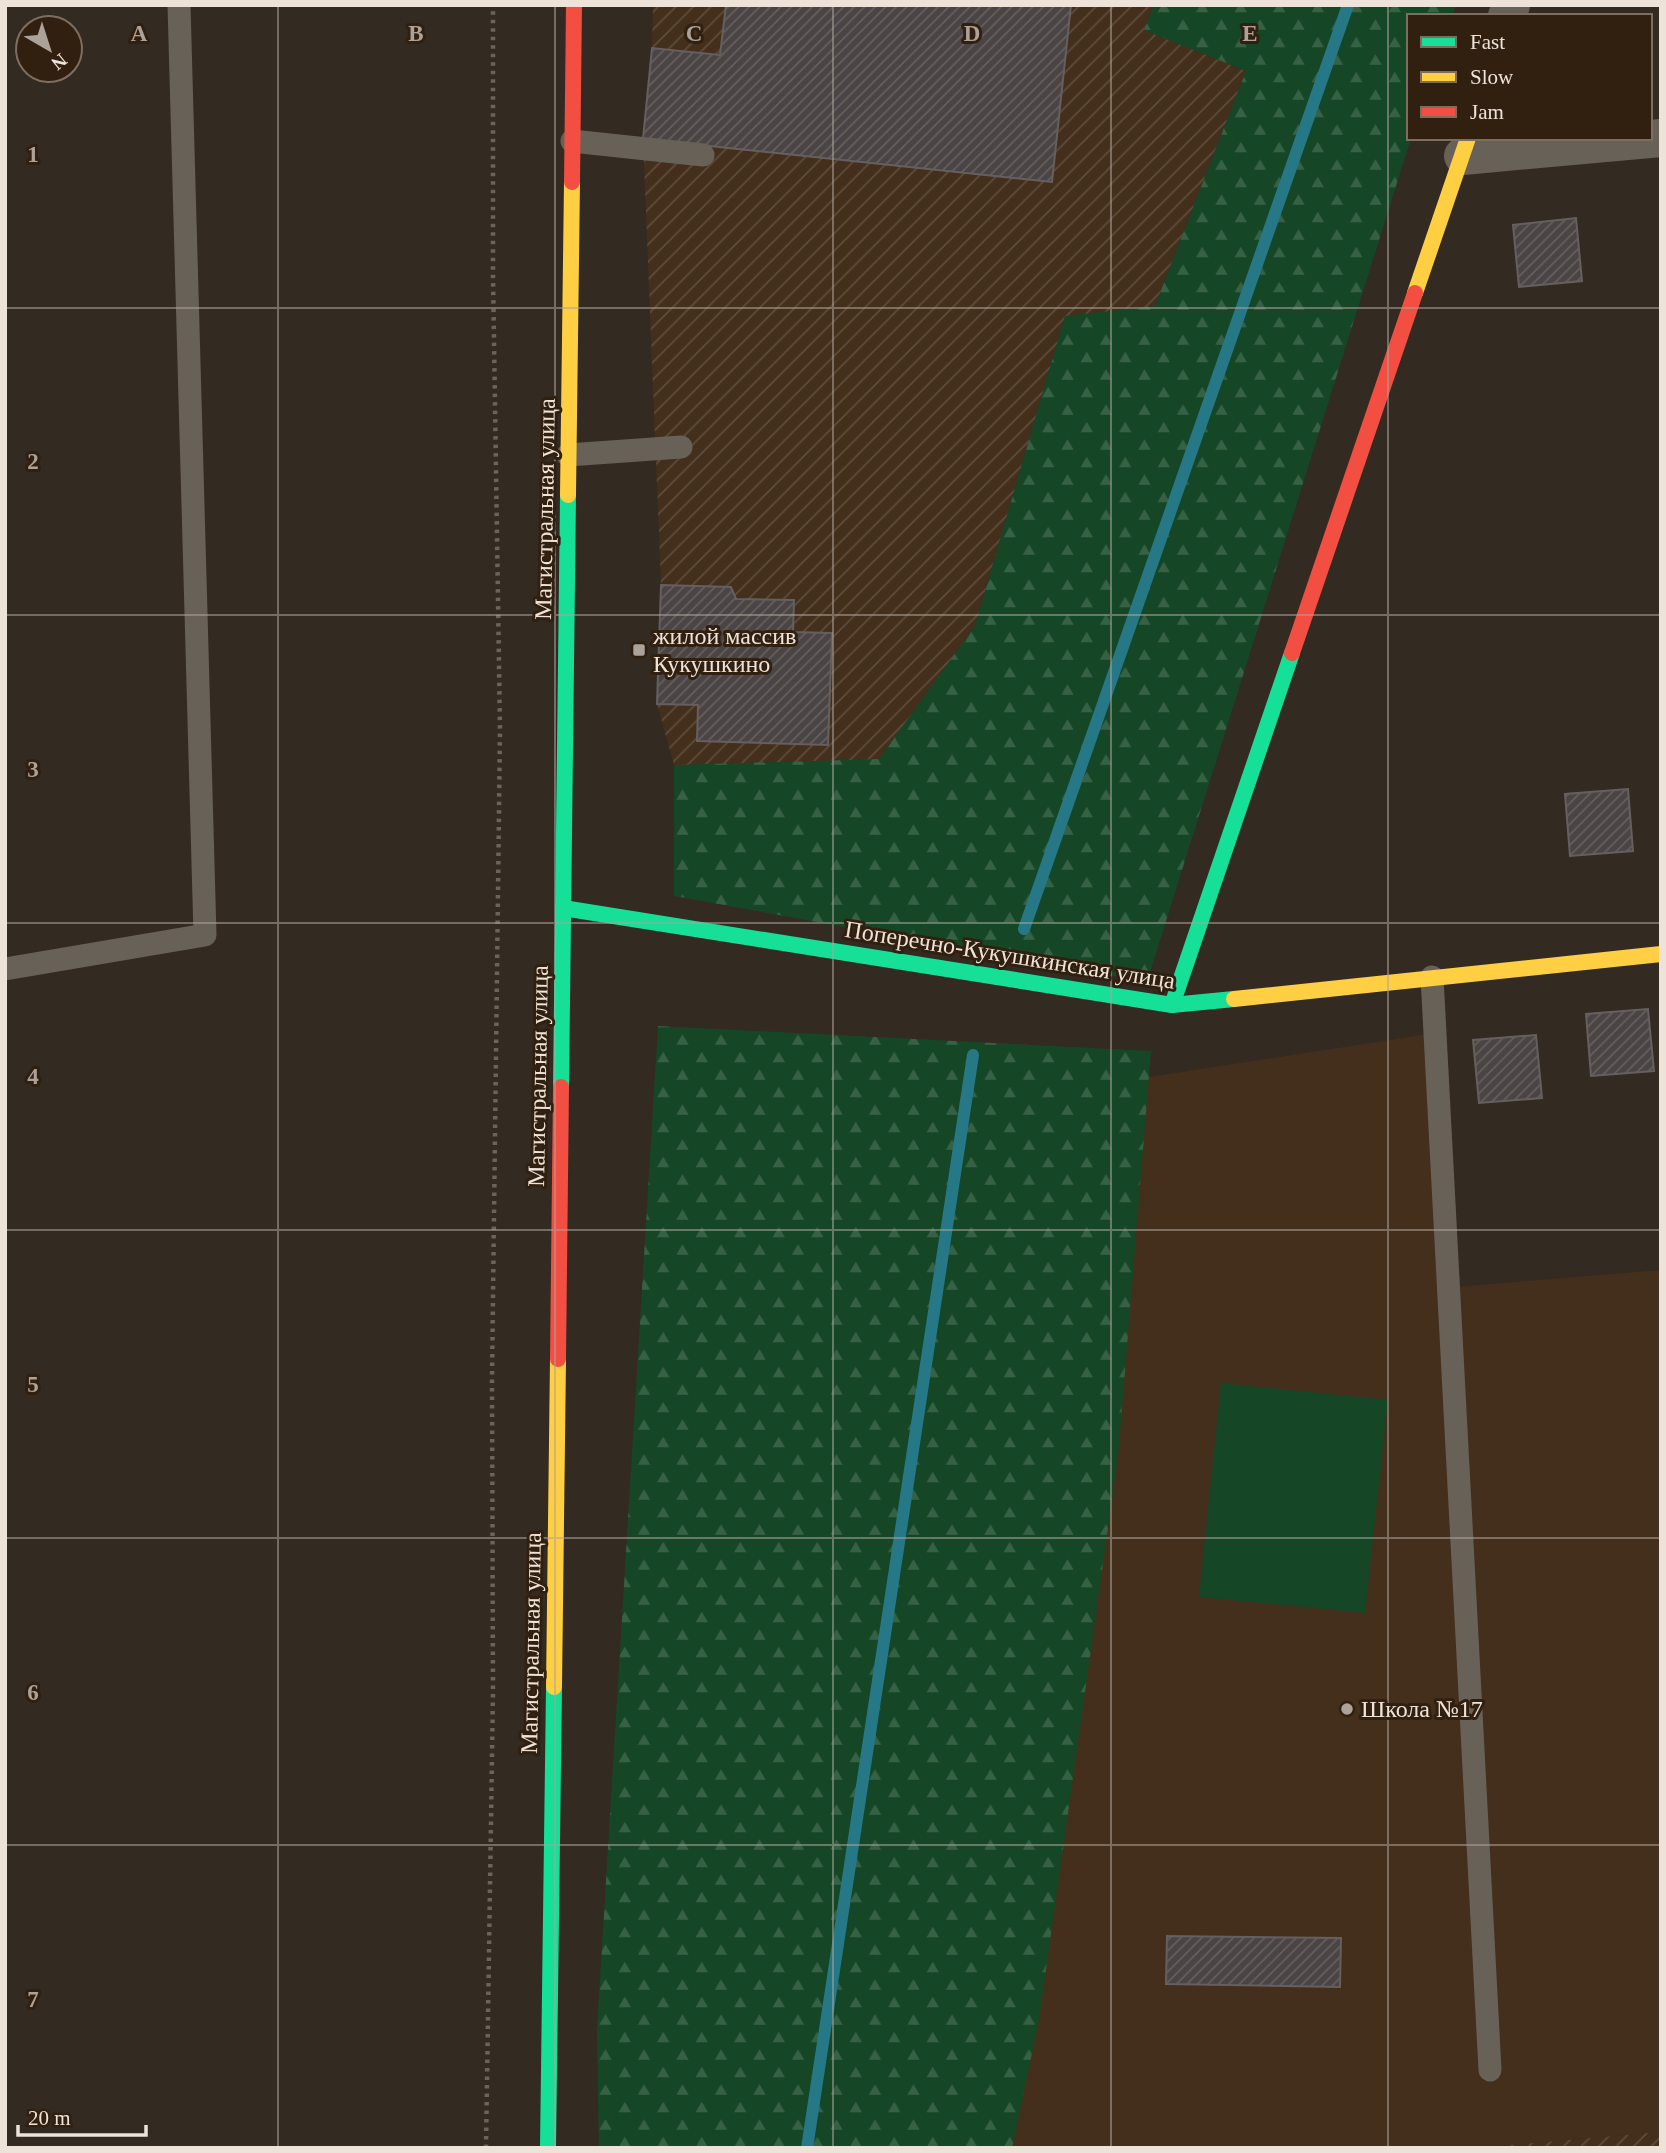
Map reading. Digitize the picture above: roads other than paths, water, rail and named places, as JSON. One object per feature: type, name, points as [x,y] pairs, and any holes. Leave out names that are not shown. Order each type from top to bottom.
[{"type":"main road","name":"Магистральная улица","points":[[548,2148],[574,5]]},
{"type":"main road","points":[[1172,1005],[1465,147]]},
{"type":"main road","name":"Поперечно-Кукушкинская улица","points":[[563,908],[1172,1005],[1661,954]]},
{"type":"street","points":[[1465,147],[1617,140]]},
{"type":"lane","points":[[5,969],[205,935],[179,5]]},
{"type":"lane","points":[[572,141],[703,156]]},
{"type":"lane","points":[[568,456],[681,447]]},
{"type":"lane","points":[[1432,977],[1490,2070]]},
{"type":"waterway","points":[[1024,929],[1348,5]]},
{"type":"waterway","points":[[807,2148],[973,1055]]},
{"type":"place","name":"жилой массив Кукушкино","points":[[639,650]]},
{"type":"place","name":"Школа №17","points":[[1347,1709]]}]
